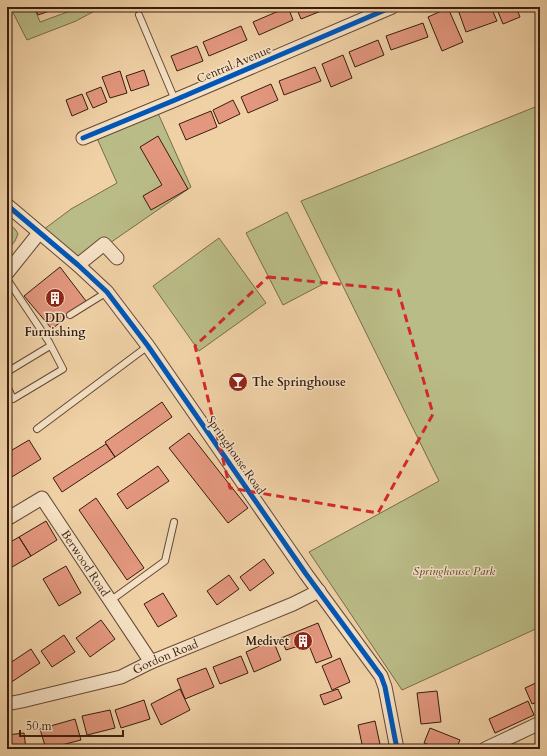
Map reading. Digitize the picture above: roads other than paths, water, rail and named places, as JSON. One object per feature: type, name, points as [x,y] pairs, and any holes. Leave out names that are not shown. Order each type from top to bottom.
[{"type":"street","name":"Central Avenue","points":[[83,138],[392,7]]},
{"type":"street","name":"Springhouse Road","points":[[7,205],[78,265],[106,292],[148,346],[318,591],[381,676],[385,687],[397,749]]},
{"type":"street","points":[[7,273],[39,233]]},
{"type":"street","points":[[78,265],[104,244],[117,258]]},
{"type":"street","name":"Berwood Road","points":[[7,519],[42,498],[151,662]]},
{"type":"street","name":"Gordon Road","points":[[7,704],[22,702],[121,677],[151,662],[293,604],[318,591]]},
{"type":"street","points":[[485,749],[540,723]]},
{"type":"lane","points":[[139,15],[175,100]]},
{"type":"lane","points":[[7,280],[50,346],[62,369],[13,399],[7,387]]},
{"type":"lane","points":[[70,315],[106,292]]},
{"type":"lane","points":[[7,372],[50,346]]},
{"type":"lane","points":[[37,429],[148,346]]},
{"type":"lane","points":[[110,601],[165,561],[174,522]]},
{"type":"place","name":"DD Furnishing","points":[[55,298]]},
{"type":"place","name":"The Springhouse","points":[[238,382]]},
{"type":"place","name":"Medivet","points":[[303,641]]},
{"type":"park label","name":"Springhouse Park","points":[[454,571]]}]
